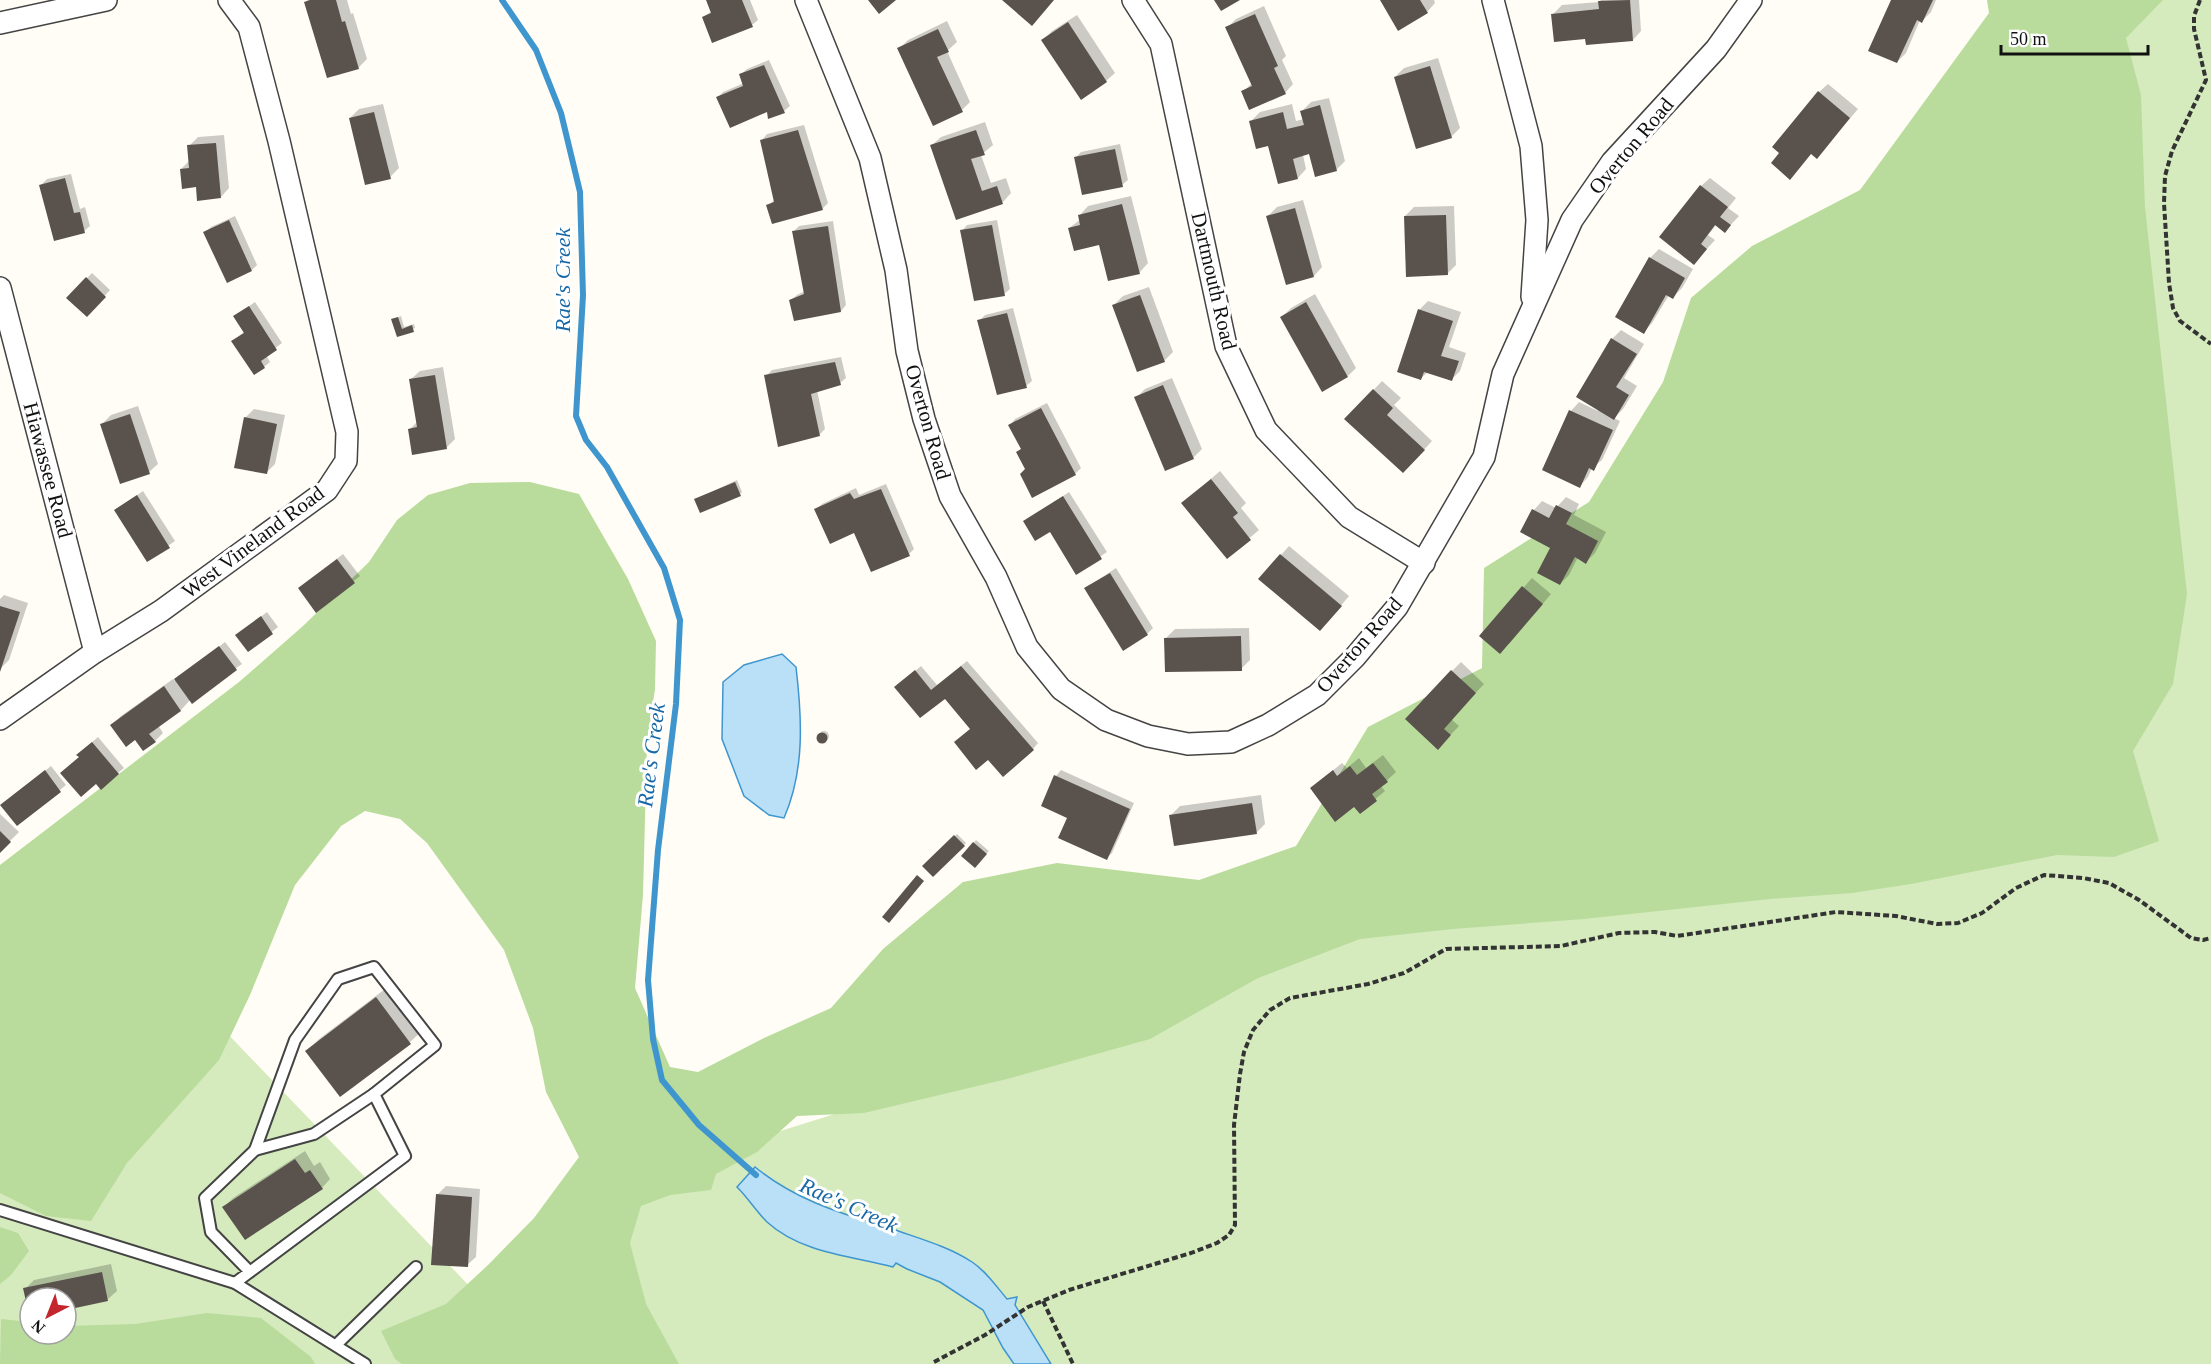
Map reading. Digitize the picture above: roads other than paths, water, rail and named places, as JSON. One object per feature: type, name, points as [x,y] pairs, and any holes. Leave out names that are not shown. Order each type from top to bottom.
[{"type":"street","points":[[0,23],[106,0]]},
{"type":"street","name":"West Vineland Road","points":[[0,719],[95,652],[161,611],[327,490],[346,461],[347,432],[279,141],[249,27],[229,0]]},
{"type":"street","name":"Overton Road","points":[[806,0],[870,158],[896,270],[908,351],[924,419],[950,496],[996,577],[1027,647],[1061,689],[1106,720],[1148,736],[1188,744],[1231,742],[1268,725],[1317,695],[1355,657],[1397,607],[1484,457],[1503,374],[1572,220],[1612,162],[1716,49],[1751,0]]},
{"type":"street","name":"Dartmouth Road","points":[[1133,0],[1161,44],[1226,346],[1266,430],[1349,517],[1424,562]]},
{"type":"street","points":[[1493,0],[1532,146],[1537,220],[1531,311]]},
{"type":"street","name":"Hiawassee Road","points":[[0,288],[95,652]]},
{"type":"lane","points":[[250,1272],[211,1232],[206,1198],[255,1150],[295,1040],[338,979],[374,966],[435,1044],[374,1094],[314,1134],[255,1150]]},
{"type":"lane","points":[[235,1282],[405,1156],[374,1094]]},
{"type":"lane","points":[[0,1210],[235,1282],[358,1362]]},
{"type":"lane","points":[[336,1346],[416,1267]]},
{"type":"water","points":[[782,654],[796,667],[800,705],[799,763],[791,800],[784,818],[769,815],[744,796],[722,739],[723,682],[744,665]]},
{"type":"water","points":[[755,1167],[784,1187],[815,1203],[865,1220],[885,1224],[890,1228],[963,1256],[986,1274],[1007,1299],[1017,1297],[1015,1305],[1051,1364],[1014,1364],[983,1310],[940,1282],[896,1263],[893,1267],[811,1247],[780,1232],[767,1222],[737,1187]]},
{"type":"waterway","name":"Rae's Creek","points":[[502,0],[536,50],[561,113],[580,192],[583,295],[576,416],[586,440],[607,467],[664,568],[680,620],[676,704],[658,850],[648,980],[653,1039],[662,1080],[699,1125],[756,1175]]}]
